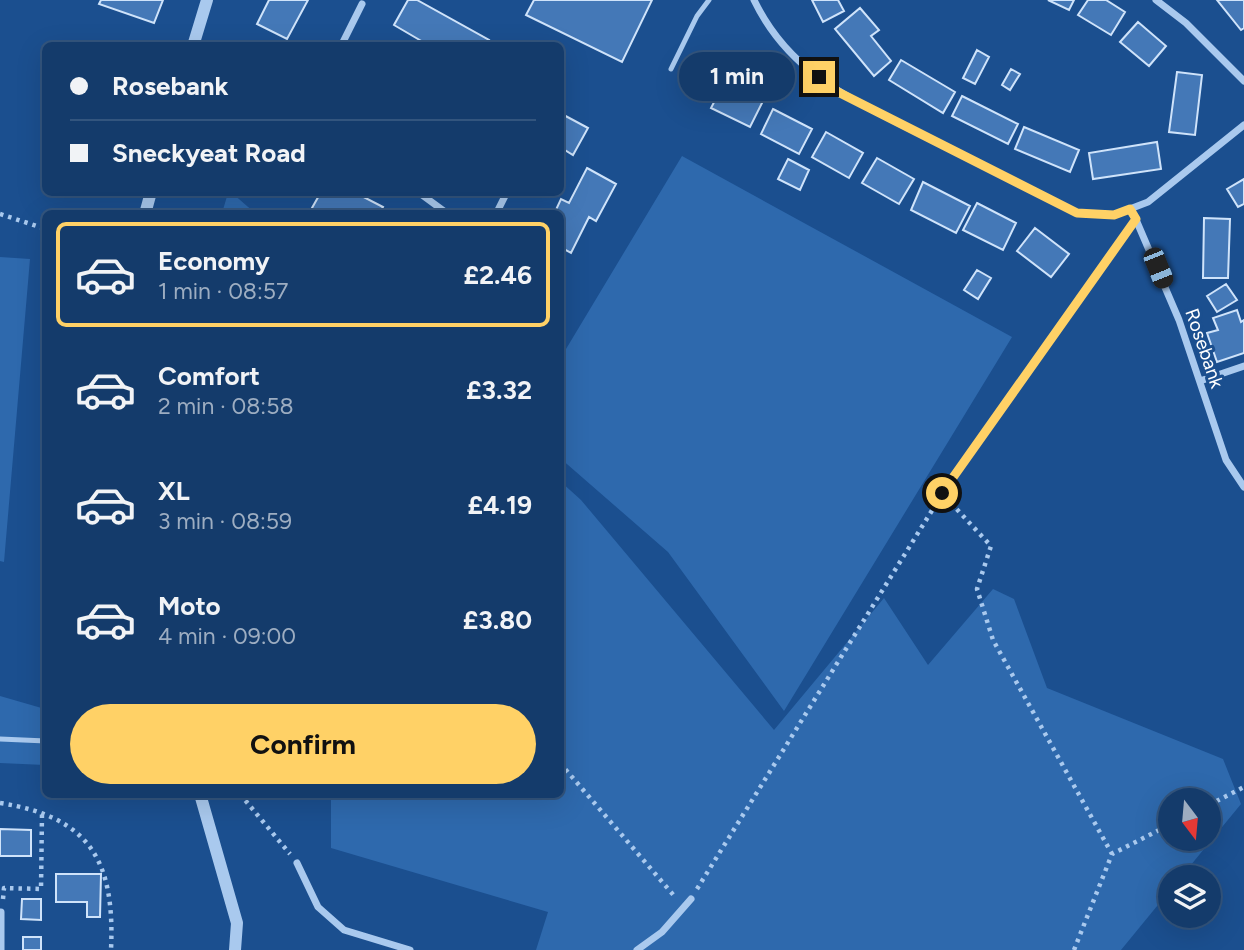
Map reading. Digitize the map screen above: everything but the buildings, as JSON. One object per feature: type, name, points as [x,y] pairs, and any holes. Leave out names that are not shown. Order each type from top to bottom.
[{"type":"street","points":[[194,42],[207,0]]},
{"type":"street","points":[[754,0],[768,30],[800,63],[838,92],[1077,213],[1114,215],[1130,209],[1164,190],[1181,172],[1244,125]]},
{"type":"street","points":[[1156,0],[1186,23],[1244,81]]},
{"type":"street","points":[[343,42],[362,4]]},
{"type":"street","points":[[423,196],[443,210]]},
{"type":"street","name":"Rosebank","points":[[1130,209],[1179,320],[1226,460],[1244,487]]},
{"type":"street","points":[[942,493],[1136,219]]},
{"type":"street","points":[[1200,381],[1244,366]]},
{"type":"street","points":[[201,798],[237,923],[235,950]]},
{"type":"street","points":[[298,863],[318,907],[344,930],[410,950]]},
{"type":"street","points":[[637,950],[662,932],[691,899]]},
{"type":"street","points":[[1,912],[1,950]]},
{"type":"lane","points":[[671,69],[697,16],[709,0]]},
{"type":"lane","points":[[0,739],[42,741]]},
{"type":"path","points":[[0,214],[42,228]]},
{"type":"path","points":[[691,899],[942,493],[991,547],[977,589],[993,640],[1112,854]]},
{"type":"path","points":[[564,768],[684,907]]},
{"type":"path","points":[[1222,798],[1244,787]]},
{"type":"path","points":[[243,798],[298,863]]},
{"type":"path","points":[[0,803],[42,813],[75,830],[92,848],[106,875],[112,919],[111,950]]},
{"type":"path","points":[[1,912],[2,888],[41,889],[42,813]]},
{"type":"path","points":[[1074,950],[1112,854],[1158,831]]},
{"type":"shaded area","points":[[682,156],[1012,337],[784,711],[668,552],[564,461],[564,352]]},
{"type":"shaded area","points":[[227,196],[235,196],[252,210],[223,210]]},
{"type":"shaded area","points":[[0,257],[30,259],[4,562],[0,561]]},
{"type":"shaded area","points":[[564,485],[581,500],[774,730],[884,598],[928,665],[993,589],[1014,599],[1047,688],[1223,759],[1241,804],[1222,827],[1222,788],[1158,788],[1158,851],[1202,851],[1191,865],[1158,865],[1158,905],[1121,950],[536,950],[548,912],[331,848],[331,798],[564,798]]},
{"type":"shaded area","points":[[0,696],[42,708],[42,765],[0,763]]},
{"type":"route","points":[[819,77],[838,92],[1077,213],[1114,215],[1130,209],[1136,219],[942,493]]}]
